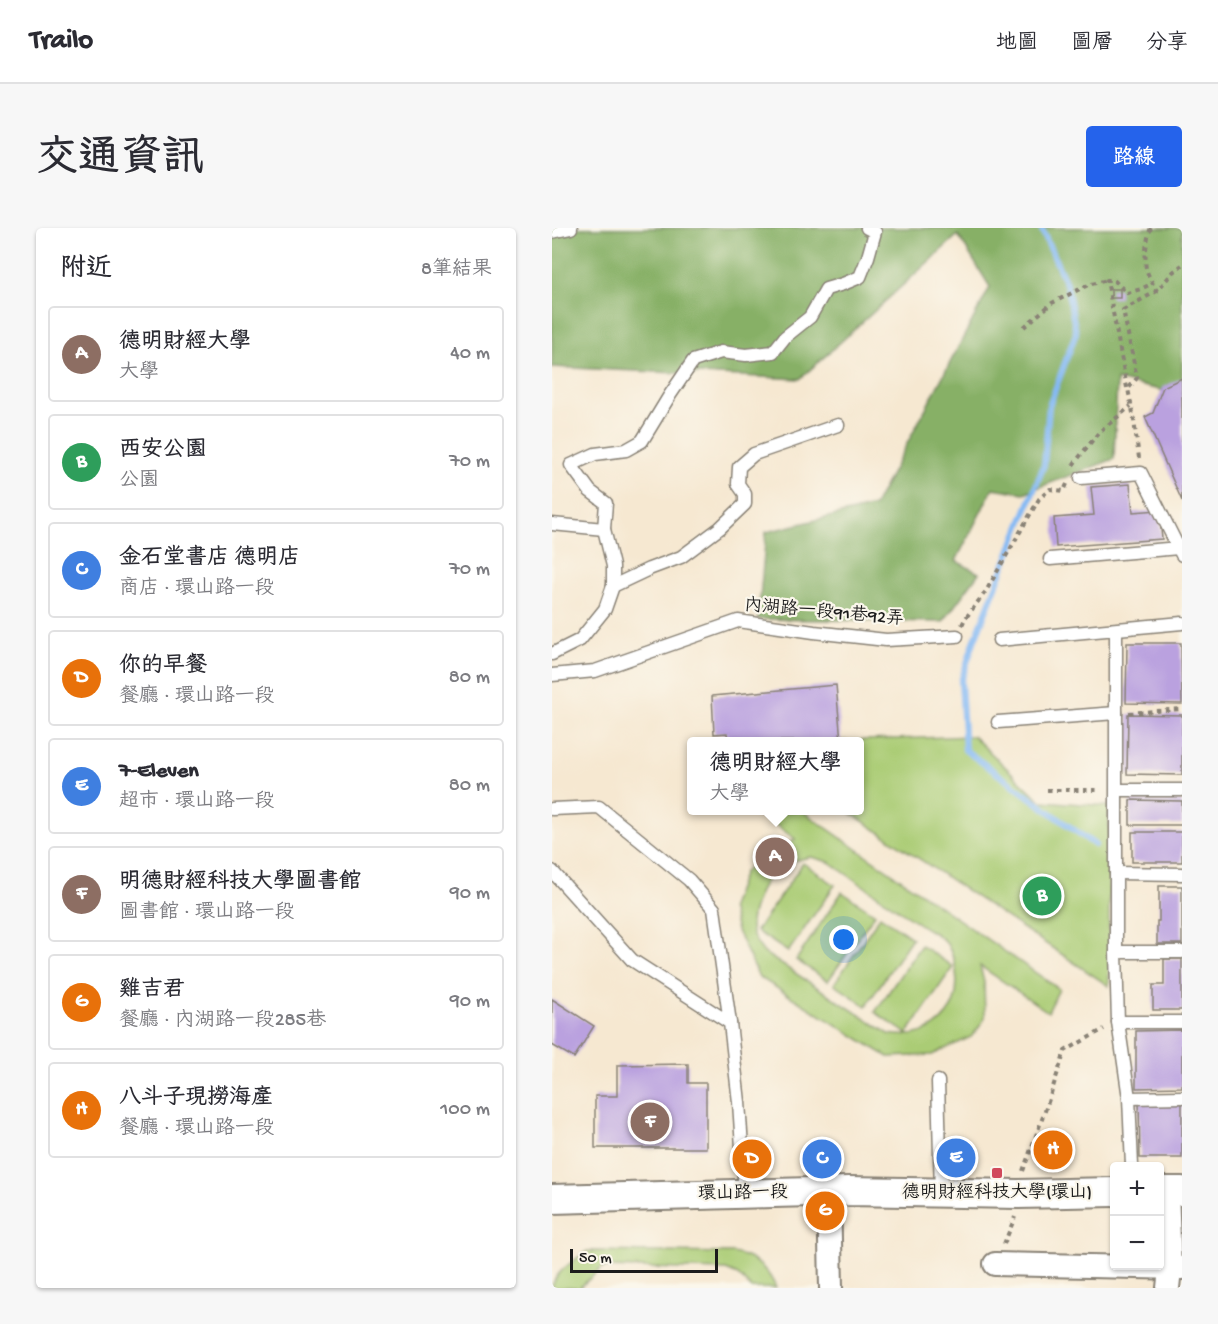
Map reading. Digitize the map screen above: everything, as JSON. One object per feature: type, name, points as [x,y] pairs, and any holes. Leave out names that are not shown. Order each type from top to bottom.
[{"type":"street","points":[[995,1264],[1173,1275],[1169,1191]]},
{"type":"street","points":[[829,1192],[831,1288]]},
{"type":"street","name":"環山路一段","points":[[552,1199],[745,1193],[1110,1192]]},
{"type":"lane","points":[[552,232],[571,228]]},
{"type":"lane","points":[[552,654],[580,640],[604,609],[613,586],[613,566],[604,530],[606,503],[590,492],[571,465],[595,454],[626,450],[642,441],[693,361],[721,352],[746,355],[773,352],[785,337],[810,317],[826,289],[860,277],[875,232],[867,228]]},
{"type":"lane","points":[[613,586],[681,557],[720,528],[745,504],[745,494],[738,484],[739,467],[754,454],[838,425]]},
{"type":"lane","points":[[1050,559],[1181,551],[1141,473],[1076,475]]},
{"type":"lane","points":[[552,524],[604,530]]},
{"type":"lane","name":"內湖路一段91巷92弄","points":[[552,675],[595,671],[738,621],[886,640],[957,636]]},
{"type":"lane","points":[[999,640],[1182,623]]},
{"type":"lane","points":[[1116,630],[1118,1022],[1129,1098],[1132,1162]]},
{"type":"lane","points":[[998,722],[1116,713]]},
{"type":"lane","points":[[1117,790],[1182,790]]},
{"type":"lane","points":[[552,810],[599,807],[689,880],[714,909],[739,1102],[745,1193]]},
{"type":"lane","points":[[552,871],[632,960],[730,1023]]},
{"type":"lane","points":[[1116,873],[1182,874]]},
{"type":"lane","points":[[1116,952],[1182,952]]},
{"type":"lane","points":[[1118,1022],[1182,1022]]},
{"type":"lane","points":[[938,1081],[940,1193]]},
{"type":"lane","points":[[1129,1098],[1182,1098]]},
{"type":"path","points":[[1151,228],[1145,258],[1146,268],[1157,291]]},
{"type":"path","points":[[1128,389],[1137,378],[1123,310],[1157,291],[1182,265]]},
{"type":"path","points":[[1107,280],[1141,473]]},
{"type":"path","points":[[1024,327],[1052,303],[1088,285],[1114,280],[1127,293],[1153,283]]},
{"type":"path","points":[[1076,475],[1073,464],[1099,432],[1131,406]]},
{"type":"path","points":[[957,636],[965,618],[986,591],[1039,499],[1050,489],[1064,491],[1067,482]]},
{"type":"path","points":[[1116,713],[1182,709]]},
{"type":"path","points":[[1047,790],[1117,790]]},
{"type":"path","points":[[1023,1172],[1065,1051],[1118,1022]]},
{"type":"green space","points":[[552,228],[1182,228],[1182,395],[1117,380],[1114,459],[1024,493],[993,488],[956,561],[979,573],[943,622],[758,619],[766,532],[874,506],[990,287],[958,235],[800,379],[552,367]]},
{"type":"green space","points":[[973,736],[1041,801],[1109,806],[1109,986],[854,815],[864,815],[864,740]]},
{"type":"green space","points":[[762,815],[808,815],[1059,989],[1048,1012],[980,966],[984,982],[985,1017],[971,1037],[932,1055],[888,1057],[759,977],[737,931],[731,907],[744,872],[767,854],[795,839]],"holes":[[[811,857],[829,862],[945,941],[951,952],[957,979],[955,998],[952,1007],[935,1026],[921,1033],[906,1035],[889,1034],[764,953],[754,938],[751,926],[759,894],[768,877],[781,866]]]},
{"type":"green space","points":[[803,863],[835,885],[788,952],[756,931]]},
{"type":"green space","points":[[842,892],[875,914],[828,981],[796,960]]},
{"type":"green space","points":[[880,916],[912,938],[866,1006],[834,984]]},
{"type":"green space","points":[[921,945],[953,967],[907,1034],[875,1012]]},
{"type":"green space","points":[[587,1251],[733,1253],[747,1257],[764,1269],[776,1288],[751,1288],[738,1275],[726,1270],[603,1267],[579,1288],[552,1288],[561,1272]]},
{"type":"building","points":[[1111,289],[1120,289],[1120,298],[1111,298]]},
{"type":"building","points":[[1182,378],[1182,501],[1145,417],[1153,413],[1163,387]]},
{"type":"building","points":[[1130,484],[1133,512],[1159,510],[1162,539],[1056,547],[1054,518],[1094,515],[1091,487]]},
{"type":"building","points":[[1127,643],[1181,643],[1182,704],[1126,703]]},
{"type":"building","points":[[836,685],[841,737],[728,737],[727,733],[714,734],[712,696]]},
{"type":"building","points":[[1128,714],[1182,715],[1182,775],[1127,774]]},
{"type":"building","points":[[1130,800],[1182,801],[1182,825],[1130,825]]},
{"type":"building","points":[[1132,832],[1182,832],[1182,862],[1132,862]]},
{"type":"building","points":[[1159,886],[1182,886],[1182,944],[1157,944]]},
{"type":"building","points":[[1164,959],[1182,959],[1182,1010],[1153,1010],[1153,985],[1164,985]]},
{"type":"building","points":[[552,999],[594,1026],[574,1058],[552,1045]]},
{"type":"building","points":[[1182,1030],[1182,1087],[1136,1088],[1136,1031]]},
{"type":"building","points":[[688,1064],[688,1083],[706,1083],[706,1148],[595,1148],[595,1096],[617,1096],[617,1065]]},
{"type":"building","points":[[1139,1101],[1182,1101],[1182,1158],[1140,1158]]},
{"type":"waterway","points":[[1041,228],[1067,286],[1076,333],[1049,406],[1044,465],[974,642],[961,681],[965,750],[1095,845]]},
{"type":"place","name":"德明財經大學","points":[[775,857]]},
{"type":"place","name":"西安公園","points":[[1042,896]]},
{"type":"place","name":"明德財經科技大學圖書館","points":[[650,1122]]},
{"type":"place","name":"八斗子現撈海產","points":[[1053,1150]]},
{"type":"place","name":"7-Eleven","points":[[956,1158]]},
{"type":"place","name":"你的早餐","points":[[752,1159]]},
{"type":"place","name":"金石堂書店 德明店","points":[[822,1159]]},
{"type":"place","name":"德明財經科技大學(環山)","points":[[997,1173]]},
{"type":"place","name":"雞吉君","points":[[825,1211]]}]
